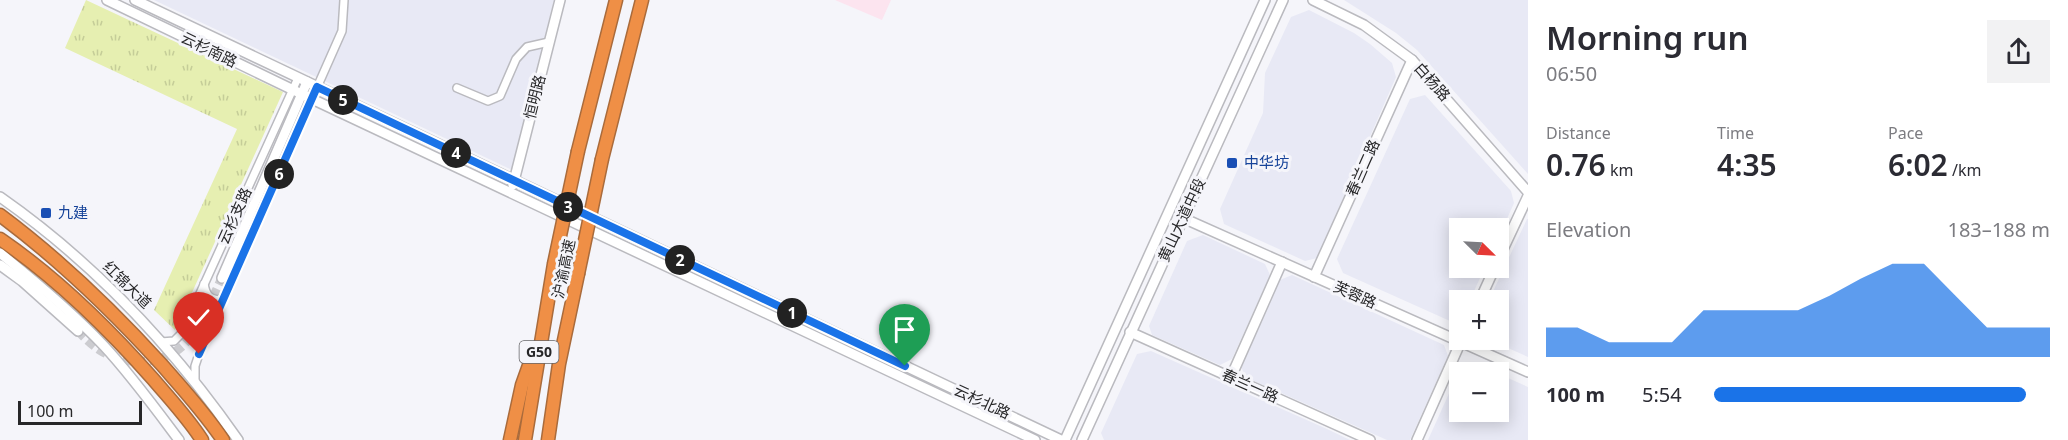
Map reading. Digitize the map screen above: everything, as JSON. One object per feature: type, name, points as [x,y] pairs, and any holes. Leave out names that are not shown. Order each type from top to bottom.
[{"type":"highway","name":"沪渝高速","points":[[525,440],[554,264],[578,151],[616,0]]},
{"type":"highway","name":"沪渝高速","points":[[548,440],[559,364],[602,159],[642,0]]},
{"type":"highway","name":"红锦大道","points":[[0,214],[76,278],[126,325],[205,414],[223,440]]},
{"type":"highway","points":[[0,239],[58,285],[115,336],[191,423],[202,440]]},
{"type":"highway","points":[[510,440],[522,385],[542,330]]},
{"type":"main road","name":"云杉南路","points":[[107,0],[312,99]]},
{"type":"main road","name":"云杉南路","points":[[135,0],[317,87]]},
{"type":"main road","name":"恒明路","points":[[510,193],[560,0]]},
{"type":"main road","name":"黄山大道中段","points":[[1063,440],[1265,0]]},
{"type":"main road","name":"黄山大道中段","points":[[1082,440],[1283,0]]},
{"type":"main road","name":"白杨路","points":[[1313,0],[1364,25],[1412,60],[1528,194]]},
{"type":"main road","name":"春兰二路","points":[[1314,277],[1412,60]]},
{"type":"main road","points":[[222,278],[302,94],[302,80]]},
{"type":"main road","name":"云杉北路","points":[[317,87],[1063,440]]},
{"type":"main road","name":"云杉北路","points":[[312,99],[1035,440]]},
{"type":"main road","points":[[1509,238],[1525,207],[1528,194]]},
{"type":"main road","name":"红锦大道","points":[[0,197],[64,246],[139,317],[195,381],[238,440]]},
{"type":"main road","name":"芙蓉路","points":[[1184,218],[1449,336]]},
{"type":"main road","points":[[0,254],[34,280],[104,346],[179,440]]},
{"type":"main road","points":[[1231,377],[1282,262]]},
{"type":"main road","points":[[0,265],[22,281],[78,331]]},
{"type":"main road","name":"春兰一路","points":[[1130,332],[1370,440]]},
{"type":"main road","points":[[1417,440],[1457,350]]},
{"type":"main road","name":"芙蓉路","points":[[1480,350],[1528,372]]},
{"type":"street","name":"云杉支路","points":[[195,381],[195,366],[342,31],[344,0]]},
{"type":"street","points":[[457,88],[488,101],[500,96],[516,59],[527,47],[549,42]]},
{"type":"street","name":"云杉支路","points":[[161,342],[174,341],[182,333],[292,90],[302,80]]},
{"type":"street","points":[[204,284],[210,298],[218,300],[225,296]]},
{"type":"street","points":[[194,306],[202,305],[219,311]]},
{"type":"shaded area","points":[[154,0],[554,0],[512,170]]},
{"type":"shaded area","points":[[835,0],[891,0],[882,20]]},
{"type":"shaded area","points":[[1344,0],[1528,0],[1528,174],[1417,50],[1396,33]]},
{"type":"shaded area","points":[[1309,10],[1354,33],[1370,44],[1392,63],[1396,77],[1317,258],[1305,261],[1224,224],[1220,209],[1263,113],[1265,73],[1291,17]]},
{"type":"shaded area","points":[[1425,95],[1511,191],[1514,203],[1507,218],[1449,218],[1449,278],[1480,278],[1475,290],[1449,290],[1449,321],[1343,273],[1337,259],[1410,99]]},
{"type":"shaded area","points":[[1528,219],[1528,357],[1509,348],[1509,290],[1494,290],[1499,278],[1509,278],[1509,257]]},
{"type":"shaded area","points":[[1203,235],[1265,264],[1270,275],[1232,359],[1220,365],[1152,335],[1149,326],[1187,241]]},
{"type":"shaded area","points":[[1292,275],[1444,345],[1448,356],[1410,440],[1387,440],[1245,377],[1241,366],[1280,280]]},
{"type":"shaded area","points":[[1151,351],[1350,440],[1104,440],[1101,433],[1137,354]]},
{"type":"shaded area","points":[[1509,378],[1528,387],[1528,440],[1428,440],[1449,393],[1449,422],[1509,422]]},
{"type":"green space","points":[[86,0],[283,92],[175,330],[154,310],[237,129],[65,48]]},
{"type":"tunnel","points":[[78,331],[96,348],[124,360],[148,361],[170,355],[180,348],[193,333],[203,318],[222,278]]},
{"type":"place","name":"中华坊","points":[[1232,163]]},
{"type":"place","name":"九建","points":[[46,213]]},
{"type":"route","points":[[199,354],[317,87],[905,366]]}]
